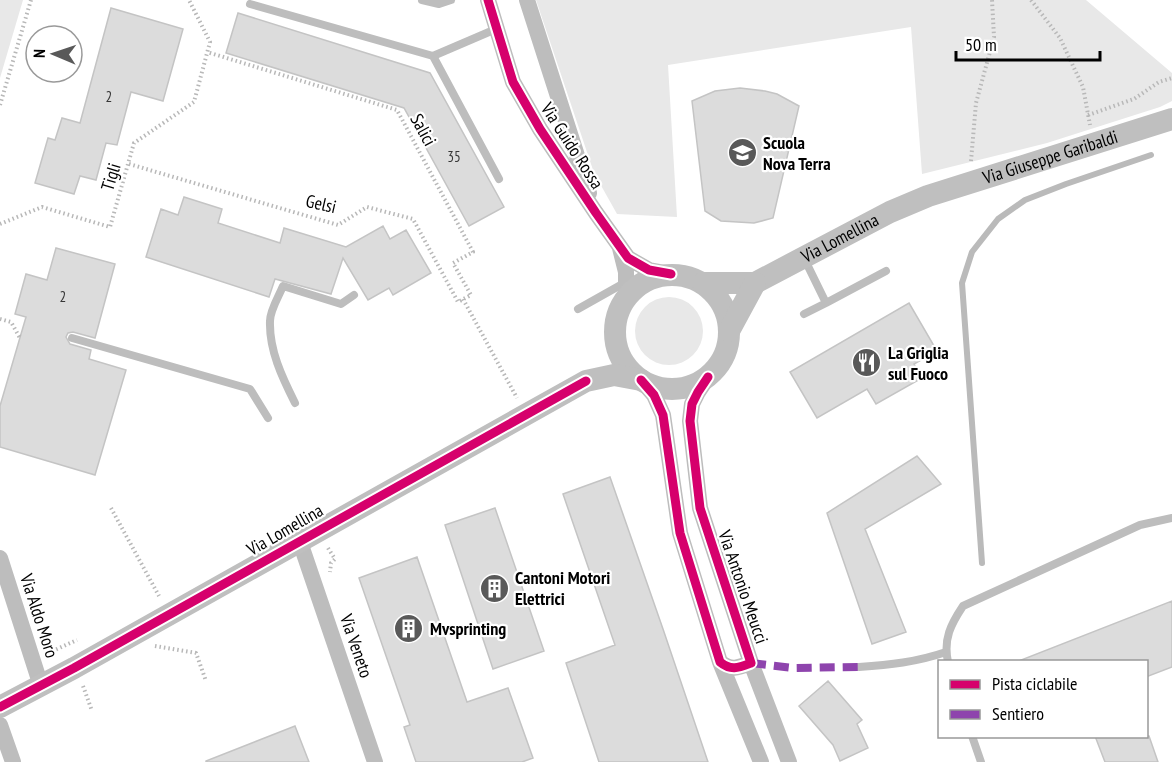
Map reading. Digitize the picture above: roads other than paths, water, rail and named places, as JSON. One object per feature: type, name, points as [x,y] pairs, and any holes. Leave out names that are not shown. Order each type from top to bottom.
[{"type":"main road","name":"Via Giuseppe Garibaldi","points":[[928,195],[1172,119]]},
{"type":"main road","name":"Via Lomellina","points":[[703,283],[755,284],[890,212],[928,195]]},
{"type":"main road","points":[[671,274],[691,277],[703,283],[722,308],[729,331],[728,350],[722,362],[698,384],[679,389],[659,388],[641,380],[628,368],[620,356],[615,330],[626,290],[651,278],[671,274]]},
{"type":"main road","points":[[729,331],[755,284]]},
{"type":"main road","name":"Via Lomellina","points":[[586,381],[598,368],[615,330]]},
{"type":"main road","name":"Via Lomellina","points":[[0,707],[586,381],[615,375],[641,380]]},
{"type":"street","name":"Via Guido Rossa","points":[[488,0],[513,82],[540,129],[596,213],[628,258],[649,270],[671,274]]},
{"type":"street","name":"Via Guido Rossa","points":[[527,0],[596,213]]},
{"type":"street","name":"Via Guido Rossa","points":[[619,245],[624,263],[626,290]]},
{"type":"street","name":"Via Antonio Meucci","points":[[708,377],[692,404],[690,421],[700,508],[751,663],[789,762]]},
{"type":"street","points":[[641,380],[654,395],[663,415],[680,533],[720,662],[761,762]]},
{"type":"street","name":"Via Veneto","points":[[300,542],[375,762]]},
{"type":"street","name":"Via Aldo Moro","points":[[0,558],[41,686]]},
{"type":"street","name":"Via Antonio Meucci","points":[[720,662],[727,668],[736,669],[751,663]]},
{"type":"street","points":[[0,725],[13,762]]},
{"type":"lane","points":[[422,0],[439,4],[451,0]]},
{"type":"lane","points":[[250,4],[433,56],[496,29]]},
{"type":"lane","points":[[433,56],[499,179]]},
{"type":"lane","points":[[804,258],[826,303]]},
{"type":"lane","points":[[804,314],[886,272]]},
{"type":"lane","points":[[294,403],[279,373],[269,319],[283,286],[341,304],[354,295]]},
{"type":"lane","points":[[578,309],[626,290]]},
{"type":"lane","points":[[72,338],[250,390],[268,418]]},
{"type":"lane","points":[[948,660],[946,652],[950,627],[963,606],[1140,525],[1172,518]]},
{"type":"lane","points":[[859,667],[894,665],[926,659],[946,652]]},
{"type":"lane","points":[[973,738],[981,762]]},
{"type":"waterway","points":[[982,563],[962,283],[972,252],[998,219],[1025,200],[1151,155]]},
{"type":"place","name":"Scuola Nova Terra","points":[[742,153]]},
{"type":"place","name":"La Griglia sul Fuoco","points":[[867,363]]},
{"type":"place","name":"Cantoni Motori Elettrici","points":[[494,588]]},
{"type":"place","name":"Mvsprinting","points":[[409,629]]}]
